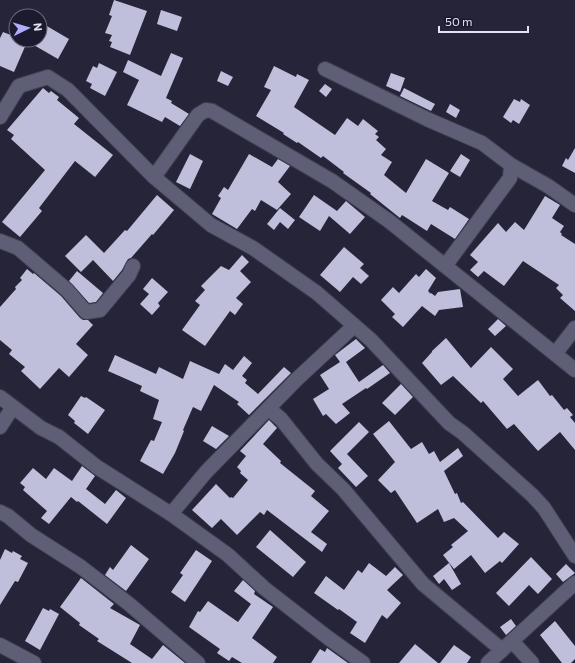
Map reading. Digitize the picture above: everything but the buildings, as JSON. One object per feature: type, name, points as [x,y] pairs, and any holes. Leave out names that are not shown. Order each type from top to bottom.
[{"type":"street","points":[[326,69],[429,120],[482,144],[511,165],[548,186],[575,205]]},
{"type":"street","points":[[0,117],[19,86],[48,77],[68,90],[154,176],[211,225],[253,248],[317,293],[371,340],[450,423],[532,495],[544,508],[575,556]]},
{"type":"street","points":[[154,176],[198,114],[206,110],[212,111],[332,181],[389,221],[575,370]]},
{"type":"street","points":[[445,266],[510,178],[511,165]]},
{"type":"street","points":[[0,241],[18,248],[67,290],[86,312],[100,310],[129,275],[133,266]]},
{"type":"street","points":[[171,514],[206,472],[297,379],[354,326]]},
{"type":"street","points":[[554,354],[575,328]]},
{"type":"street","points":[[0,397],[40,428],[59,437],[97,467],[171,514],[228,554],[264,588],[363,663]]},
{"type":"street","points":[[0,427],[13,407]]},
{"type":"street","points":[[269,408],[281,418],[316,464],[343,489],[423,584],[532,663]]},
{"type":"street","points":[[0,512],[8,516],[31,535],[87,572],[130,604],[198,663]]},
{"type":"street","points":[[488,663],[575,583]]},
{"type":"street","points":[[0,645],[34,663]]}]
